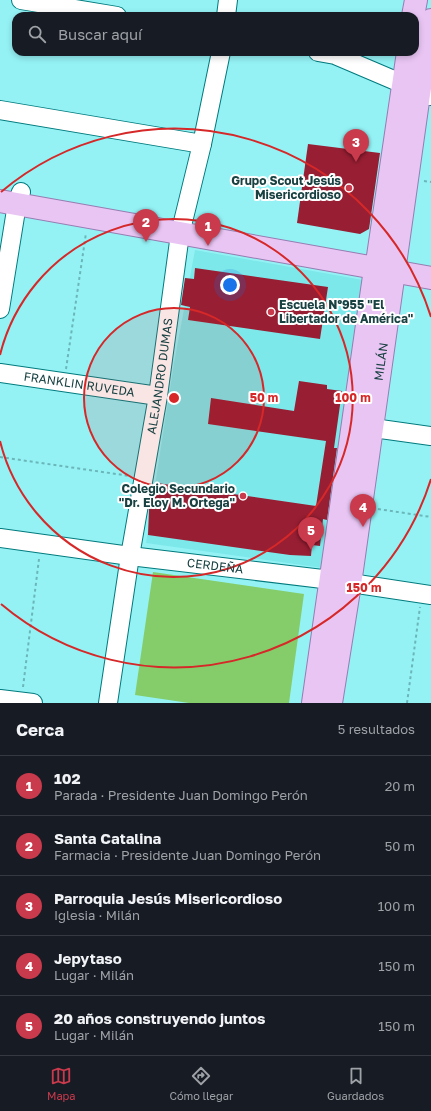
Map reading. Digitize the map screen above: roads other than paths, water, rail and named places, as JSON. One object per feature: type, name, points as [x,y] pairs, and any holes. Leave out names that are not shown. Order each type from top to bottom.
[{"type":"main road","points":[[414,12],[416,0]]},
{"type":"main road","name":"MILÁN","points":[[331,703],[341,582],[362,426],[386,264],[431,20]]},
{"type":"main road","name":"MILÁN","points":[[409,56],[418,91]]},
{"type":"main road","points":[[9,196],[88,217],[181,228]]},
{"type":"main road","points":[[9,196],[386,264],[431,278]]},
{"type":"main road","points":[[386,264],[431,263]]},
{"type":"main road","name":"MILÁN","points":[[313,703],[341,582],[361,506],[362,426]]},
{"type":"street","points":[[21,0],[92,12]]},
{"type":"street","points":[[226,12],[228,0]]},
{"type":"street","name":"ALEJANDRO DUMAS","points":[[108,703],[130,556],[158,396],[181,228],[202,144],[220,56]]},
{"type":"street","points":[[337,56],[418,91]]},
{"type":"street","points":[[0,110],[202,144]]},
{"type":"street","points":[[0,309],[9,196]]},
{"type":"street","name":"FRANKLIN RUVEDA","points":[[0,373],[158,396]]},
{"type":"street","points":[[362,426],[431,436]]},
{"type":"street","name":"CERDEÑA","points":[[0,538],[426,594]]},
{"type":"street","points":[[0,699],[27,702]]},
{"type":"place","name":"Parroquia Jesús Misericordioso","points":[[356,162]]},
{"type":"place","name":"Grupo Scout Jesús Misericordioso","points":[[349,188]]},
{"type":"place","name":"Santa Catalina","points":[[146,242]]},
{"type":"place","name":"102","points":[[208,246]]},
{"type":"place","name":"Escuela Nº955 \"El Libertador de América\"","points":[[271,312]]},
{"type":"place","name":"Colegio Secundario \"Dr. Eloy M. Ortega\"","points":[[243,496]]},
{"type":"place","name":"Jepytaso","points":[[363,527]]},
{"type":"place","name":"20 años construyendo juntos","points":[[311,550]]}]
